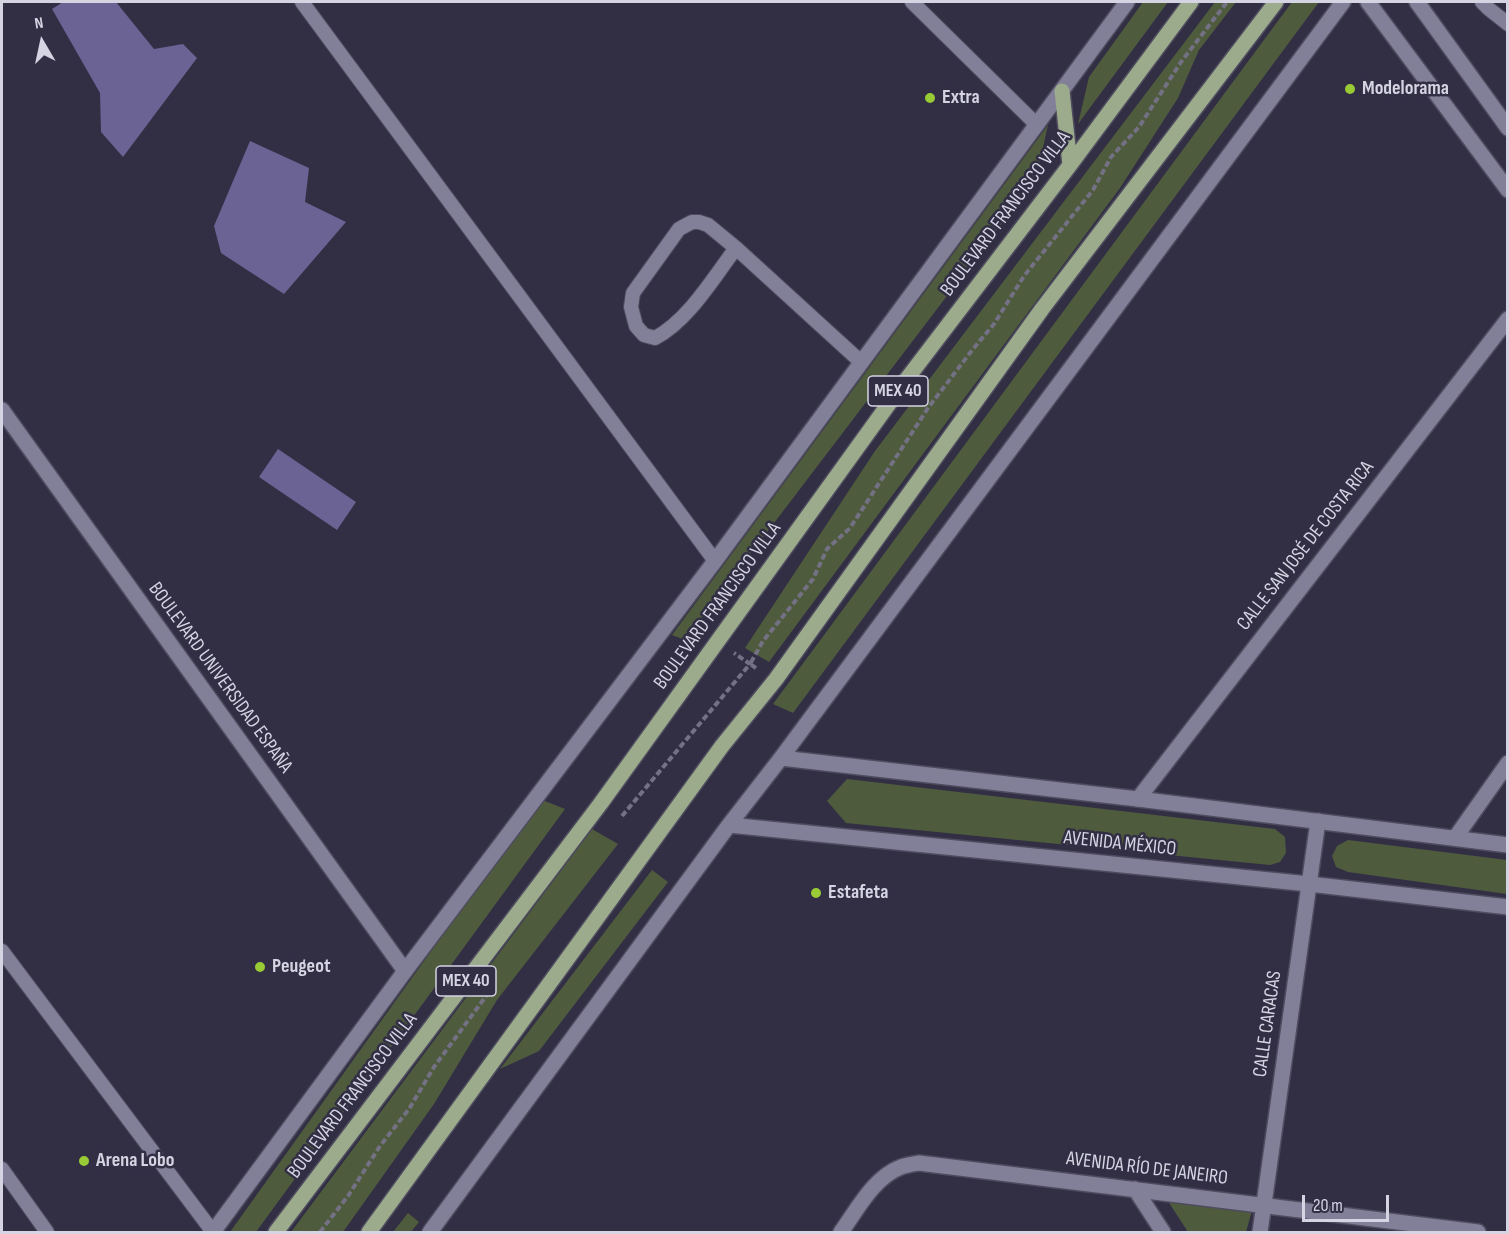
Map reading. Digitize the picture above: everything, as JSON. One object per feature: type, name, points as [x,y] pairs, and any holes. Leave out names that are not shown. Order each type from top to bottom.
[{"type":"main road","name":"BOULEVARD FRANCISCO VILLA","points":[[276,1233],[601,803],[906,380],[1191,2]]},
{"type":"main road","points":[[369,1233],[722,746],[776,679],[1042,309],[1276,2]]},
{"type":"main road","points":[[1062,91],[1070,165]]},
{"type":"street","name":"BOULEVARD FRANCISCO VILLA","points":[[213,1233],[405,971],[715,561],[1127,2]]},
{"type":"street","points":[[430,1233],[729,825],[1343,2]]},
{"type":"street","points":[[1368,2],[1508,190]]},
{"type":"street","points":[[1417,2],[1508,128]]},
{"type":"street","name":"CALLE SAN JOSÉ DE COSTA RICA","points":[[1138,799],[1508,319]]},
{"type":"street","name":"BOULEVARD UNIVERSIDAD ESPAÑA","points":[[2,410],[405,971]]},
{"type":"street","points":[[781,758],[1508,845]]},
{"type":"street","points":[[1455,838],[1508,764]]},
{"type":"street","name":"CALLE CARACAS","points":[[1260,1233],[1318,821]]},
{"type":"street","name":"AVENIDA MÉXICO","points":[[729,825],[1309,884],[1508,907]]},
{"type":"street","name":"AVENIDA RÍO DE JANEIRO","points":[[842,1232],[885,1175],[900,1167],[919,1163],[1478,1233]]},
{"type":"street","points":[[1136,1189],[1163,1233]]},
{"type":"lane","points":[[302,2],[715,561]]},
{"type":"lane","points":[[912,2],[1037,124]]},
{"type":"lane","points":[[1482,2],[1508,24]]},
{"type":"lane","points":[[736,248],[669,331],[655,338],[644,335],[636,326],[631,307],[633,292],[679,229],[692,222],[708,225],[736,248],[861,362]]},
{"type":"lane","points":[[2,951],[213,1233]]},
{"type":"lane","points":[[2,1169],[47,1233]]},
{"type":"path","points":[[616,823],[750,664],[763,641],[813,579],[826,549],[850,528],[928,408],[994,324],[1024,276],[1093,190],[1112,157],[1139,127],[1181,63],[1227,2]]},
{"type":"path","points":[[750,664],[776,679]]},
{"type":"path","points":[[320,1233],[348,1197],[380,1146],[409,1110],[434,1067],[496,982]]},
{"type":"green space","points":[[1143,2],[1168,2],[1078,124],[1089,77]]},
{"type":"green space","points":[[1215,2],[1236,2],[1199,50],[1178,98],[1120,188],[769,662],[745,648],[875,451]]},
{"type":"green space","points":[[1292,2],[1319,2],[793,713],[773,704]]},
{"type":"green space","points":[[1048,125],[1036,179],[685,640],[672,635]]},
{"type":"green space","points":[[847,779],[1275,829],[1285,837],[1286,853],[1280,862],[1270,865],[846,823],[827,801]]},
{"type":"green space","points":[[540,799],[565,809],[256,1232],[230,1232]]},
{"type":"green space","points":[[592,829],[618,844],[497,1000],[434,1104],[343,1232],[291,1232]]},
{"type":"green space","points":[[1348,840],[1507,860],[1507,894],[1348,872],[1336,867],[1332,856],[1337,846]]},
{"type":"green space","points":[[652,870],[668,882],[539,1051],[500,1069]]},
{"type":"green space","points":[[1166,1198],[1253,1207],[1246,1232],[1188,1232]]},
{"type":"green space","points":[[408,1213],[419,1222],[411,1232],[393,1232]]},
{"type":"shaded area","points":[[63,2],[116,2],[154,49],[183,44],[197,58],[123,157],[101,132],[100,93],[52,9]]},
{"type":"shaded area","points":[[250,141],[309,168],[305,202],[346,222],[284,294],[221,253],[214,226]]},
{"type":"shaded area","points":[[278,449],[356,502],[337,530],[259,477]]},
{"type":"place","name":"Modelorama","points":[[1350,89]]},
{"type":"place","name":"Extra","points":[[930,98]]},
{"type":"place","name":"Estafeta","points":[[816,893]]},
{"type":"place","name":"Peugeot","points":[[260,967]]},
{"type":"place","name":"Arena Lobo","points":[[84,1161]]}]
